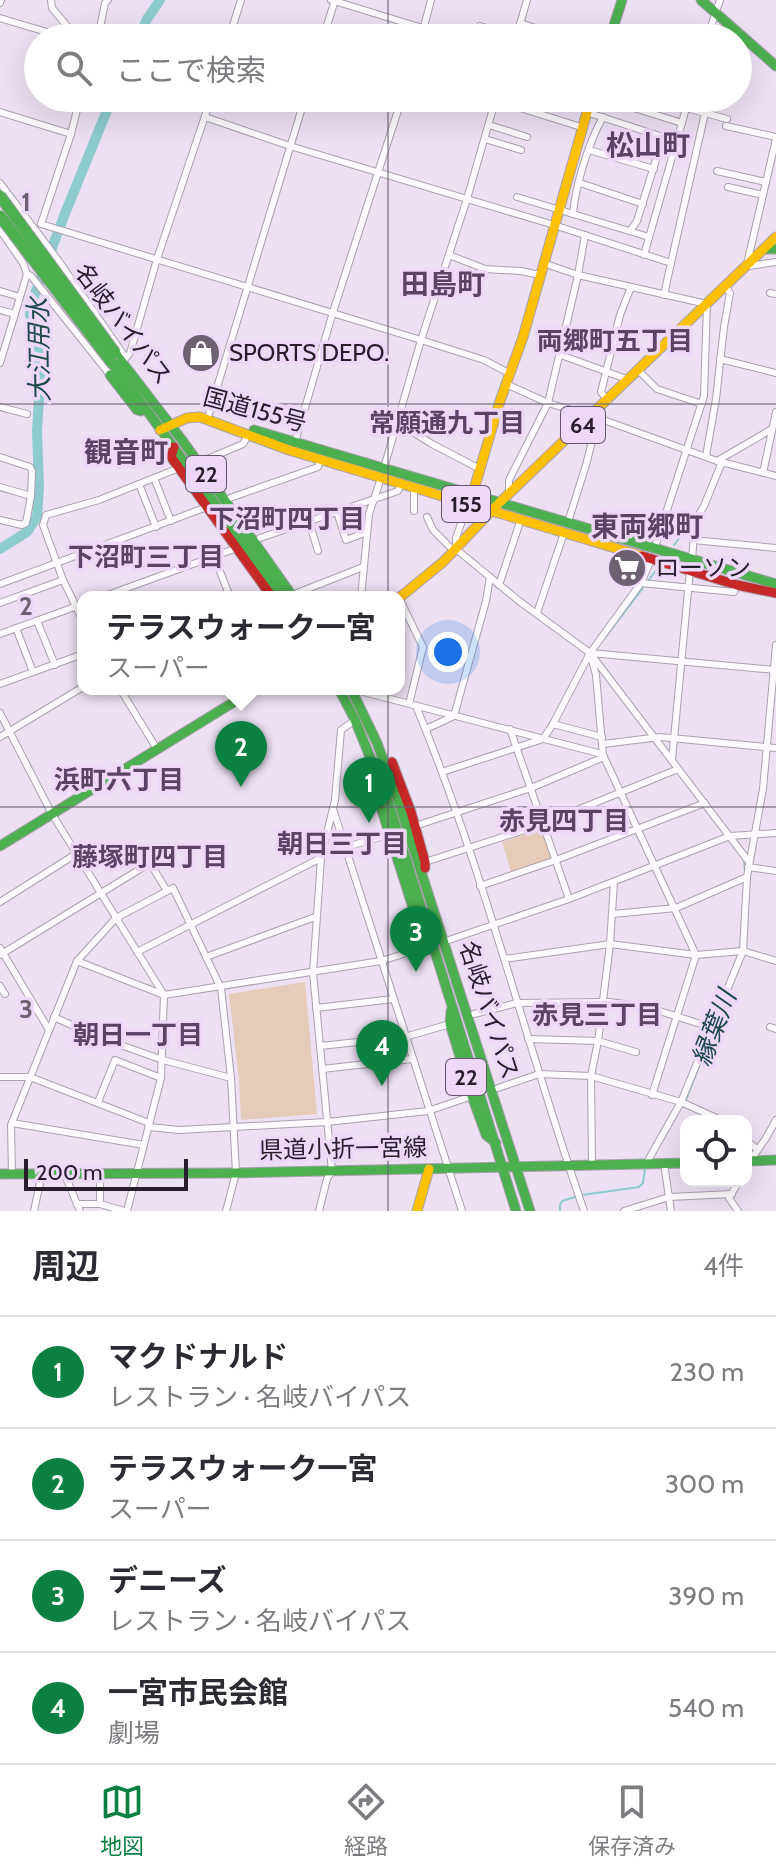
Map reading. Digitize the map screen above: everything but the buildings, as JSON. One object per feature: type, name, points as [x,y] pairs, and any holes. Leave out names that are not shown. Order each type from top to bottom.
[{"type":"main road","points":[[614,24],[622,0]]},
{"type":"main road","points":[[701,0],[728,24]]},
{"type":"main road","points":[[752,45],[776,66]]},
{"type":"main road","points":[[470,500],[523,337],[586,112]]},
{"type":"main road","name":"名岐バイパス","points":[[0,196],[118,364],[149,414],[167,425]]},
{"type":"main road","name":"名岐バイパス","points":[[0,216],[167,425],[286,591]]},
{"type":"main road","name":"64","points":[[405,593],[455,550],[509,493],[596,417],[608,401],[746,266],[770,249],[776,237]]},
{"type":"main road","name":"国道155号","points":[[167,425],[177,417],[193,414],[208,417],[653,554],[776,584]]},
{"type":"main road","name":"国道155号","points":[[167,425],[200,417],[320,460],[382,473],[414,488],[470,500]]},
{"type":"main road","name":"22","points":[[268,591],[171,457],[178,444],[192,442],[289,578],[289,591]]},
{"type":"main road","name":"国道155号","points":[[495,507],[521,519],[566,528]]},
{"type":"main road","name":"国道155号","points":[[691,565],[737,585],[776,593]]},
{"type":"main road","points":[[0,846],[245,695]]},
{"type":"main road","name":"名岐バイパス","points":[[342,695],[388,801],[427,927],[449,960],[530,1211]]},
{"type":"main road","name":"名岐バイパス","points":[[359,695],[399,803],[424,884],[452,1004],[516,1211]]},
{"type":"main road","name":"22","points":[[360,695],[384,742],[411,812],[425,862],[424,884]]},
{"type":"main road","name":"22","points":[[366,747],[368,766],[416,917],[427,927]]},
{"type":"main road","points":[[399,803],[411,812]]},
{"type":"main road","points":[[395,847],[407,858]]},
{"type":"main road","name":"22","points":[[449,960],[459,969],[474,1014],[498,1088],[500,1115]]},
{"type":"main road","name":"22","points":[[452,1004],[452,1028],[472,1096],[486,1135],[496,1143]]},
{"type":"main road","points":[[452,1028],[466,1046]]},
{"type":"main road","points":[[752,1162],[776,1160]]},
{"type":"main road","name":"県道小折一宮線","points":[[6,1174],[236,1173],[680,1163]]},
{"type":"main road","points":[[417,1211],[429,1169]]},
{"type":"main road","name":"22","points":[[521,1182],[530,1191],[536,1211]]},
{"type":"street","points":[[51,0],[52,8],[65,24]]},
{"type":"street","points":[[233,24],[241,0]]},
{"type":"street","points":[[327,24],[333,0],[411,24]]},
{"type":"street","points":[[425,24],[431,0]]},
{"type":"street","points":[[523,24],[520,23],[527,0]]},
{"type":"street","points":[[712,24],[720,0]]},
{"type":"street","points":[[100,24],[104,1]]},
{"type":"street","points":[[0,18],[24,25]]},
{"type":"street","points":[[0,112],[71,134]]},
{"type":"street","points":[[23,263],[41,224],[76,112]]},
{"type":"street","points":[[118,364],[130,353],[157,259],[207,112]]},
{"type":"street","points":[[208,417],[301,112]]},
{"type":"street","points":[[295,442],[398,112]]},
{"type":"street","points":[[361,591],[369,514],[492,112]]},
{"type":"street","points":[[535,112],[581,127]]},
{"type":"street","points":[[586,112],[663,137],[643,204],[630,231]]},
{"type":"street","points":[[647,112],[682,123]]},
{"type":"street","points":[[644,255],[686,112]]},
{"type":"street","points":[[700,112],[776,138],[772,170],[766,182],[746,266],[776,262]]},
{"type":"street","points":[[664,295],[705,113]]},
{"type":"street","points":[[205,117],[671,263]]},
{"type":"street","points":[[573,214],[589,150],[603,117]]},
{"type":"street","points":[[489,125],[527,137]]},
{"type":"street","points":[[485,139],[521,150]]},
{"type":"street","points":[[589,150],[654,169]]},
{"type":"street","points":[[717,171],[766,182]]},
{"type":"street","points":[[0,183],[56,257],[118,364]]},
{"type":"street","points":[[580,183],[643,204]]},
{"type":"street","points":[[728,187],[763,195]]},
{"type":"street","points":[[517,197],[649,237]]},
{"type":"street","points":[[41,224],[484,360],[548,403],[720,461],[776,476]]},
{"type":"street","points":[[0,230],[27,274],[118,364]]},
{"type":"street","points":[[509,493],[509,480],[548,403],[585,235]]},
{"type":"street","points":[[442,772],[543,739],[590,653],[641,583],[704,396],[707,304],[542,269],[485,269],[449,255]]},
{"type":"street","points":[[42,290],[56,257]]},
{"type":"street","points":[[0,363],[27,274]]},
{"type":"street","points":[[706,456],[730,293],[726,286]]},
{"type":"street","points":[[608,401],[601,392],[620,315],[631,287]]},
{"type":"street","points":[[0,291],[20,297]]},
{"type":"street","points":[[0,310],[15,314]]},
{"type":"street","points":[[561,355],[629,380]]},
{"type":"street","points":[[720,359],[776,373]]},
{"type":"street","points":[[639,371],[657,389],[702,404]]},
{"type":"street","points":[[0,407],[27,414]]},
{"type":"street","points":[[763,473],[776,412]]},
{"type":"street","points":[[537,613],[586,465],[596,417]]},
{"type":"street","points":[[397,422],[480,469]]},
{"type":"street","points":[[672,760],[695,521],[704,506],[720,461],[773,431]]},
{"type":"street","points":[[205,460],[243,444],[248,435]]},
{"type":"street","points":[[0,457],[30,467],[31,496],[26,523],[0,521]]},
{"type":"street","points":[[230,498],[318,467],[320,460]]},
{"type":"street","points":[[77,602],[63,580],[43,525],[46,515],[99,500],[179,468]]},
{"type":"street","points":[[154,478],[171,521]]},
{"type":"street","points":[[139,484],[156,527]]},
{"type":"street","points":[[260,538],[398,491],[401,484]]},
{"type":"street","points":[[0,487],[31,496]]},
{"type":"street","points":[[414,488],[414,511]]},
{"type":"street","points":[[455,550],[456,538],[470,500]]},
{"type":"street","points":[[0,584],[207,507]]},
{"type":"street","points":[[337,512],[346,540],[367,532]]},
{"type":"street","points":[[427,517],[433,530],[455,550],[590,653],[749,865],[776,871]]},
{"type":"street","points":[[499,585],[521,519]]},
{"type":"street","points":[[309,522],[318,551]]},
{"type":"street","points":[[693,540],[776,548]]},
{"type":"street","points":[[118,591],[237,548]]},
{"type":"street","points":[[214,556],[228,591]]},
{"type":"street","points":[[300,591],[363,567]]},
{"type":"street","points":[[426,729],[454,716],[490,577]]},
{"type":"street","points":[[0,603],[63,580]]},
{"type":"street","points":[[641,583],[734,592],[737,585]]},
{"type":"street","points":[[0,634],[77,606]]},
{"type":"street","points":[[405,610],[423,647],[412,705],[426,729],[468,848],[584,1211]]},
{"type":"street","points":[[37,621],[55,665]]},
{"type":"street","points":[[16,628],[33,672]]},
{"type":"street","points":[[646,1164],[681,1102],[743,951],[747,877],[760,811],[776,645]]},
{"type":"street","points":[[590,653],[775,670]]},
{"type":"street","points":[[590,653],[596,675],[604,756],[696,955],[652,1095]]},
{"type":"street","points":[[0,684],[77,656]]},
{"type":"street","points":[[0,737],[77,691]]},
{"type":"street","points":[[124,695],[157,749]]},
{"type":"street","points":[[375,695],[604,756]]},
{"type":"street","points":[[0,715],[52,814],[164,995],[161,1078],[125,1211],[100,1204],[79,1207],[64,1173]]},
{"type":"street","points":[[319,1211],[332,1171],[313,973],[315,917],[321,856],[335,800],[341,730],[355,720]]},
{"type":"street","points":[[553,724],[602,740],[654,737],[776,748]]},
{"type":"street","points":[[510,729],[569,899]]},
{"type":"street","points":[[415,826],[531,788],[604,756]]},
{"type":"street","points":[[425,862],[543,824],[678,769]]},
{"type":"street","points":[[480,886],[705,803]]},
{"type":"street","points":[[333,809],[462,1211]]},
{"type":"street","points":[[77,961],[164,995],[381,961],[569,899],[730,836],[776,833]]},
{"type":"street","points":[[137,952],[321,856],[391,834]]},
{"type":"street","points":[[0,902],[76,854]]},
{"type":"street","points":[[49,1030],[1,952],[150,863],[167,891]]},
{"type":"street","points":[[613,914],[676,908],[747,877]]},
{"type":"street","points":[[592,1165],[591,1076],[610,944],[614,882]]},
{"type":"street","points":[[6,1174],[11,1153],[11,1124],[77,961],[116,918],[173,888],[221,988],[231,1078],[236,1173],[226,1211]]},
{"type":"street","points":[[206,957],[315,917]]},
{"type":"street","points":[[504,959],[610,944],[696,955],[743,951],[776,961]]},
{"type":"street","points":[[0,986],[5,994]]},
{"type":"street","points":[[316,1008],[393,999]]},
{"type":"street","points":[[474,1014],[517,1003],[602,1002],[647,1007],[710,1027]]},
{"type":"street","points":[[54,1017],[98,1037],[163,1060],[231,1078]]},
{"type":"street","points":[[320,1046],[405,1037],[452,1028]]},
{"type":"street","points":[[528,1039],[598,1041],[636,1052]]},
{"type":"street","points":[[322,1069],[412,1059]]},
{"type":"street","points":[[98,1102],[115,1060],[161,1078]]},
{"type":"street","points":[[498,1088],[539,1074],[591,1076],[681,1102],[710,1115]]},
{"type":"street","points":[[1,1075],[30,1077],[149,1125],[179,1130],[327,1122],[428,1111],[472,1096]]},
{"type":"street","points":[[752,1156],[776,1120]]},
{"type":"street","points":[[0,1125],[11,1124],[144,1145]]},
{"type":"street","points":[[752,1145],[757,1149]]},
{"type":"street","points":[[0,1154],[11,1153]]},
{"type":"street","points":[[664,1163],[671,1211]]},
{"type":"street","points":[[34,1211],[42,1173]]},
{"type":"street","points":[[100,1173],[100,1204]]},
{"type":"street","points":[[736,1187],[729,1198],[738,1211]]},
{"type":"street","points":[[624,1211],[669,1197],[732,1194]]},
{"type":"shaded area","points":[[542,829],[552,858],[511,872],[502,842]]},
{"type":"shaded area","points":[[305,982],[317,1114],[241,1120],[229,994]]},
{"type":"waterway","name":"大江用水","points":[[145,24],[160,0]]},
{"type":"waterway","name":"大江用水","points":[[0,549],[27,532],[37,517],[39,350],[30,314],[64,216],[106,112]]},
{"type":"waterway","name":"縁葉川","points":[[674,545],[691,523]]},
{"type":"waterway","name":"縁葉川","points":[[648,581],[657,569]]},
{"type":"waterway","name":"縁葉川","points":[[601,643],[643,588]]},
{"type":"waterway","name":"縁葉川","points":[[744,860],[745,872]]},
{"type":"waterway","name":"縁葉川","points":[[686,1100],[717,1021]]},
{"type":"waterway","name":"縁葉川","points":[[582,1195],[639,1187],[643,1183],[645,1169]]},
{"type":"waterway","name":"縁葉川","points":[[560,1211],[562,1201],[575,1197]]},
{"type":"traffic: fast","points":[[614,24],[622,0]]},
{"type":"traffic: fast","points":[[701,0],[728,24]]},
{"type":"traffic: fast","points":[[752,45],[776,66]]},
{"type":"traffic: fast","points":[[0,196],[115,353]]},
{"type":"traffic: fast","points":[[0,216],[113,364]]},
{"type":"traffic: fast","points":[[764,249],[776,249]]},
{"type":"traffic: fast","points":[[115,353],[182,440],[289,591]]},
{"type":"traffic: fast","points":[[113,364],[279,591]]},
{"type":"traffic: fast","points":[[110,375],[141,411]]},
{"type":"traffic: fast","points":[[254,430],[776,584]]},
{"type":"traffic: fast","points":[[0,846],[245,695]]},
{"type":"traffic: fast","points":[[342,695],[388,801],[516,1211]]},
{"type":"traffic: fast","points":[[354,695],[377,743],[399,803],[530,1211]]},
{"type":"traffic: fast","points":[[371,776],[420,923]]},
{"type":"traffic: fast","points":[[451,1011],[450,1024],[472,1096],[486,1135],[496,1143]]},
{"type":"traffic: fast","points":[[752,1161],[776,1160]]},
{"type":"traffic: fast","points":[[0,1174],[236,1173],[680,1163]]},
{"type":"traffic: slow","points":[[472,496],[523,337],[587,112]]},
{"type":"traffic: slow","points":[[405,593],[443,562],[495,507],[776,237]]},
{"type":"traffic: slow","points":[[160,430],[187,418],[200,417],[289,450],[642,556]]},
{"type":"traffic: slow","points":[[417,1211],[429,1169]]},
{"type":"traffic: jam","points":[[174,447],[171,457],[268,591]]},
{"type":"traffic: jam","points":[[642,556],[737,585],[776,593]]},
{"type":"traffic: jam","points":[[392,762],[411,812],[425,868]]},
{"type":"place","name":"SPORTS DEPO.","points":[[201,353]]},
{"type":"place","name":"ローソン","points":[[627,568]]},
{"type":"place","name":"テラスウォーク一宮","points":[[241,787]]},
{"type":"place","name":"マクドナルド","points":[[369,823]]},
{"type":"place","name":"デニーズ","points":[[416,972]]},
{"type":"place","name":"一宮市民会館","points":[[382,1086]]},
{"type":"district","name":"松山町","points":[[648,145]]},
{"type":"district","name":"田島町","points":[[443,284]]},
{"type":"district","name":"両郷町五丁目","points":[[615,341]]},
{"type":"district","name":"常願通九丁目","points":[[447,423]]},
{"type":"district","name":"観音町","points":[[126,452]]},
{"type":"district","name":"下沼町四丁目","points":[[287,519]]},
{"type":"district","name":"東両郷町","points":[[647,526]]},
{"type":"district","name":"下沼町三丁目","points":[[146,557]]},
{"type":"district","name":"浜町六丁目","points":[[119,780]]},
{"type":"district","name":"赤見四丁目","points":[[564,821]]},
{"type":"district","name":"朝日三丁目","points":[[342,844]]},
{"type":"district","name":"藤塚町四丁目","points":[[150,857]]},
{"type":"district","name":"赤見三丁目","points":[[597,1015]]},
{"type":"district","name":"朝日一丁目","points":[[138,1035]]}]
